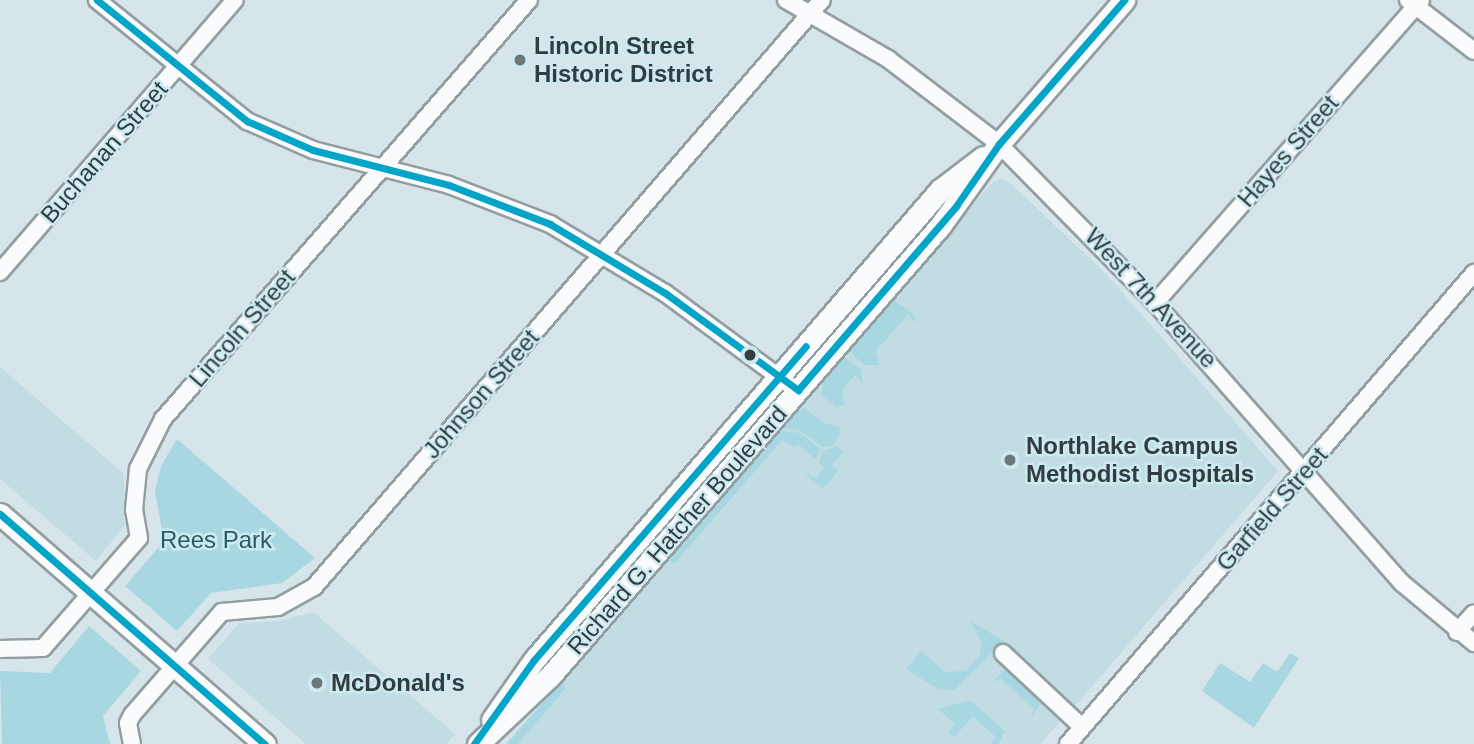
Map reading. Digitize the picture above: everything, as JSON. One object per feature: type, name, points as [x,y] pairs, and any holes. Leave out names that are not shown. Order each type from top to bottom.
[{"type":"main road","name":"Richard G. Hatcher Boulevard","points":[[476,744],[536,692],[956,206],[999,144],[1124,0]]},
{"type":"main road","name":"Richard G. Hatcher Boulevard","points":[[476,744],[534,660],[940,190],[999,144]]},
{"type":"main road","points":[[0,514],[265,744]]},
{"type":"main road","points":[[615,566],[632,581]]},
{"type":"street","points":[[97,0],[228,109],[267,132],[382,169],[503,202],[602,254],[676,300],[778,378],[798,390]]},
{"type":"street","name":"Buchanan Street","points":[[0,272],[235,0]]},
{"type":"street","name":"Lincoln Street","points":[[0,649],[43,648],[139,538],[134,510],[138,469],[163,419],[529,0]]},
{"type":"street","name":"West 7th Avenue","points":[[786,0],[817,6],[999,144],[1155,303],[1402,583],[1457,632],[1474,643]]},
{"type":"street","points":[[1415,2],[1474,51]]},
{"type":"street","name":"Hayes Street","points":[[1155,303],[1415,2]]},
{"type":"street","name":"Johnson Street","points":[[132,744],[130,718],[222,612],[278,607],[314,587],[817,6]]},
{"type":"street","name":"Garfield Street","points":[[1068,744],[1474,273]]},
{"type":"street","points":[[1457,632],[1474,613]]},
{"type":"street","points":[[1003,653],[1082,727]]},
{"type":"shaded area","name":"Northlake Campus Methodist Hospitals","points":[[1000,179],[1008,181],[1106,274],[1278,471],[1081,699],[1040,744],[506,744],[991,184]]},
{"type":"shaded area","points":[[0,367],[124,474],[125,525],[96,561],[0,479]]},
{"type":"shaded area","points":[[313,612],[455,734],[447,744],[306,744],[208,659],[239,623],[280,621]]},
{"type":"green space","points":[[892,298],[915,316],[916,324],[908,314],[876,351],[880,365],[864,365],[848,350]]},
{"type":"green space","points":[[842,356],[861,369],[863,385],[855,375],[842,390],[845,405],[836,407],[821,394],[825,376]]},
{"type":"green space","points":[[804,408],[824,423],[840,427],[841,433],[832,446],[823,447],[799,430],[784,428],[793,412]]},
{"type":"green space","points":[[777,430],[800,433],[820,448],[818,455],[815,459],[798,444],[795,447],[782,440],[674,564],[667,558],[712,506],[719,505],[718,499]]},
{"type":"green space","name":"Rees Park","points":[[177,439],[315,558],[282,583],[211,593],[177,631],[125,586],[164,541],[155,491],[161,466]]},
{"type":"green space","points":[[837,446],[843,452],[832,465],[838,471],[823,489],[803,472],[816,478],[824,468],[819,463],[823,451]]},
{"type":"green space","points":[[970,621],[1004,641],[954,690],[938,689],[906,669],[921,651],[945,672],[966,671],[980,655],[981,643]]},
{"type":"green space","points":[[89,626],[141,671],[103,716],[110,744],[2,744],[0,671],[50,673]]},
{"type":"green space","points":[[1290,653],[1299,658],[1254,728],[1202,691],[1220,663],[1250,682],[1263,663],[1277,672]]},
{"type":"green space","points":[[1005,669],[1041,703],[1030,719],[1034,709],[1000,678],[991,684]]},
{"type":"green space","points":[[562,682],[566,688],[518,744],[506,744]]},
{"type":"green space","points":[[970,700],[1005,731],[998,744],[990,744],[996,737],[973,717],[954,737],[948,732],[955,724],[938,709]]},
{"type":"transit line","points":[[97,0],[247,121],[313,150],[449,185],[550,224],[665,293],[798,390],[956,206],[999,144],[1124,0]]},
{"type":"transit line","points":[[474,744],[534,660],[806,346]]},
{"type":"transit line","points":[[0,514],[265,744]]},
{"type":"place","name":"Lincoln Street Historic District","points":[[520,60]]},
{"type":"place","name":"Northlake Campus Methodist Hospitals","points":[[1010,460]]},
{"type":"place","name":"McDonald's","points":[[317,683]]}]
